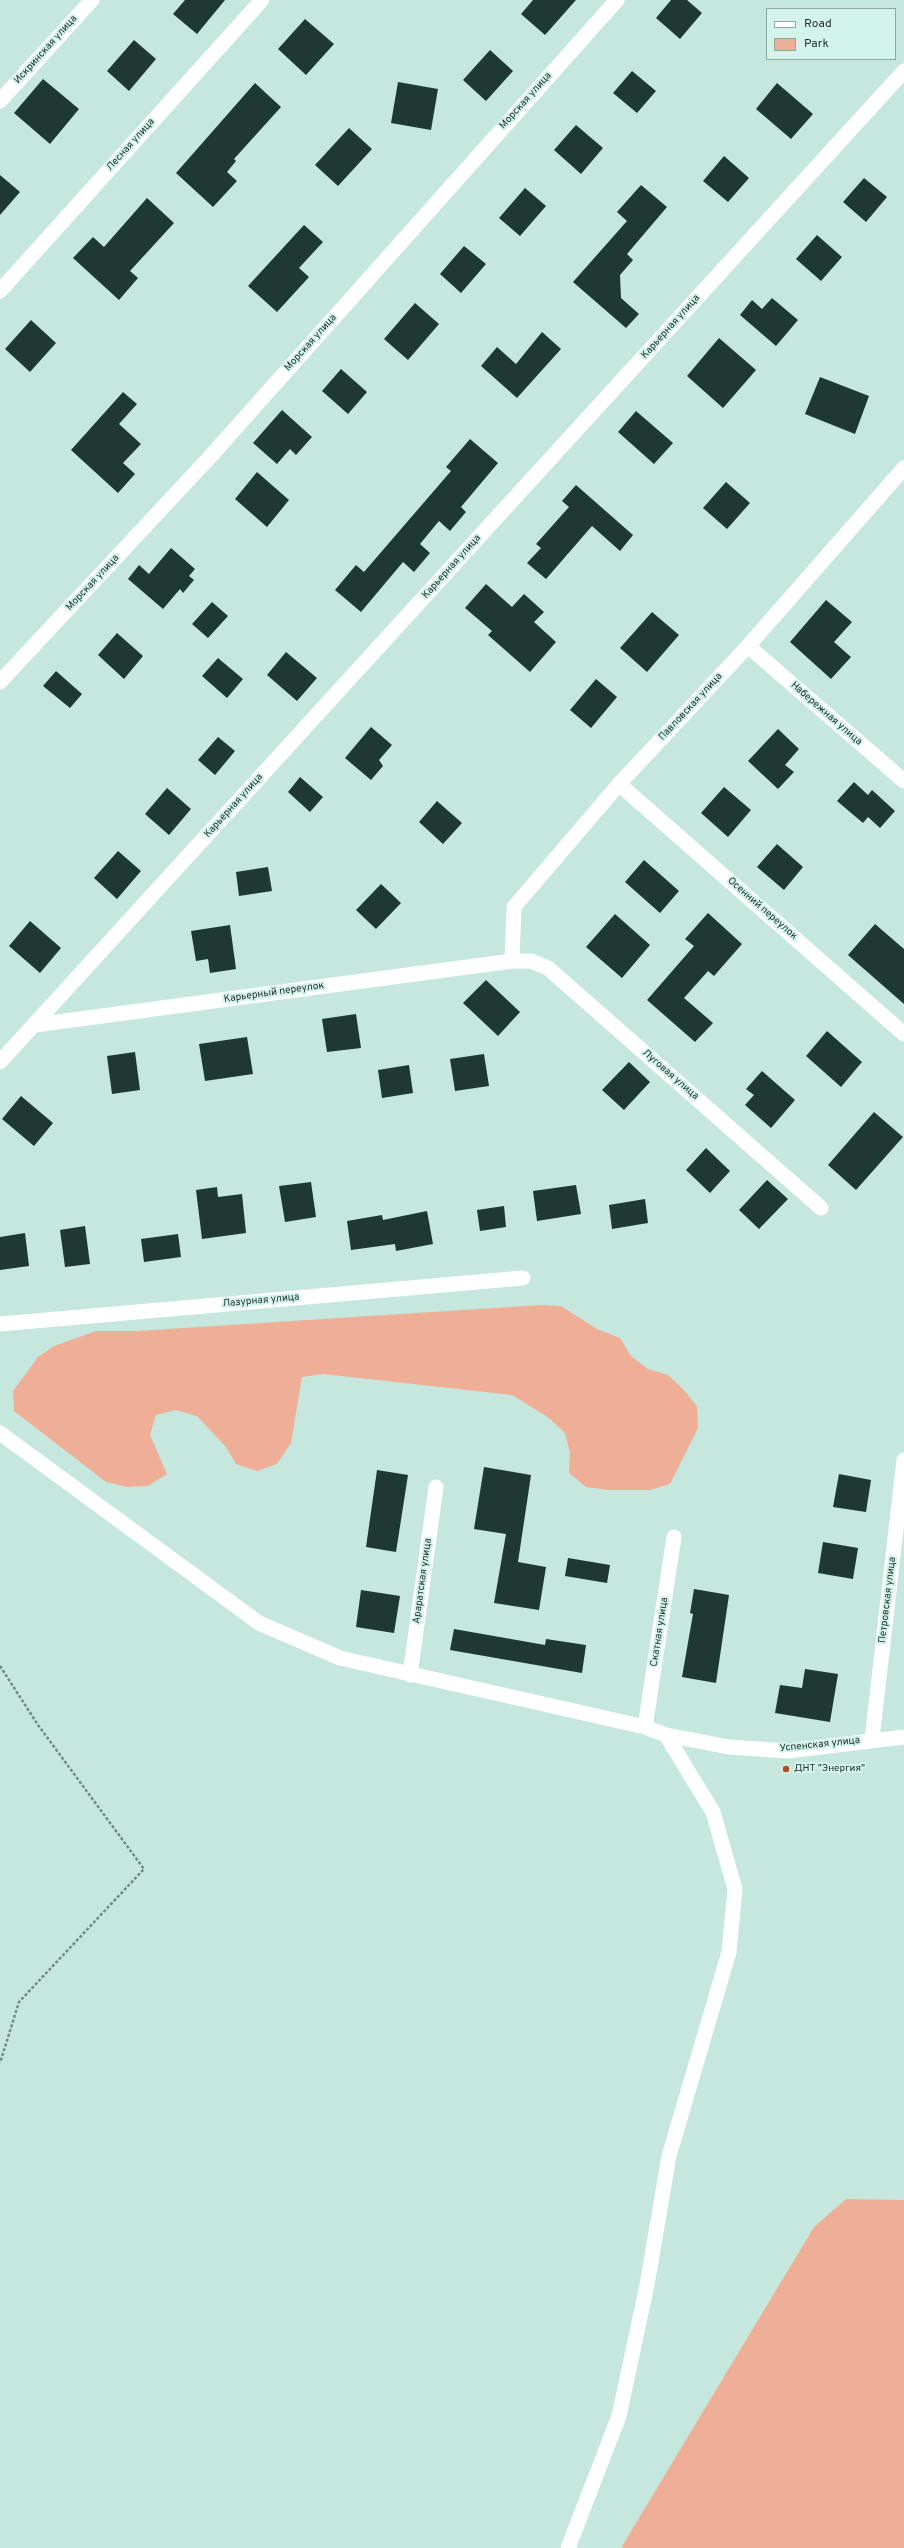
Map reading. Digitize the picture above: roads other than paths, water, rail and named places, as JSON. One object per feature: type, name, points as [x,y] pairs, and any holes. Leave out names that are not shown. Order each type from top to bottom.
[{"type":"street","name":"Искринская улица","points":[[0,101],[92,0]]},
{"type":"street","name":"Лесная улица","points":[[0,291],[262,0]]},
{"type":"street","name":"Морская улица","points":[[0,682],[209,458],[617,0]]},
{"type":"street","name":"Карьерная улица","points":[[0,1062],[904,71]]},
{"type":"street","name":"Павловская улица","points":[[512,961],[514,907],[619,784],[748,646],[904,468]]},
{"type":"street","name":"Набережная улица","points":[[748,646],[904,781]]},
{"type":"street","name":"Осенний переулок","points":[[619,784],[904,1034]]},
{"type":"street","name":"Карьерный переулок","points":[[35,1025],[512,961]]},
{"type":"street","name":"Луговая улица","points":[[512,961],[531,961],[548,968],[821,1208]]},
{"type":"street","name":"Лазурная улица","points":[[0,1324],[523,1278]]},
{"type":"street","name":"Успенская улица","points":[[0,1433],[259,1623],[340,1658],[646,1727],[666,1735],[729,1747],[788,1751],[872,1739],[904,1737]]},
{"type":"street","name":"Петровская улица","points":[[872,1739],[904,1460]]},
{"type":"street","name":"Араратская улица","points":[[410,1675],[436,1487]]},
{"type":"street","name":"Скатная улица","points":[[646,1727],[674,1537]]},
{"type":"street","points":[[568,2548],[619,2416],[647,2285],[669,2156],[729,1952],[735,1889],[713,1812],[666,1735]]},
{"type":"place","name":"ДНТ \"Энергия\"","points":[[786,1769]]}]
